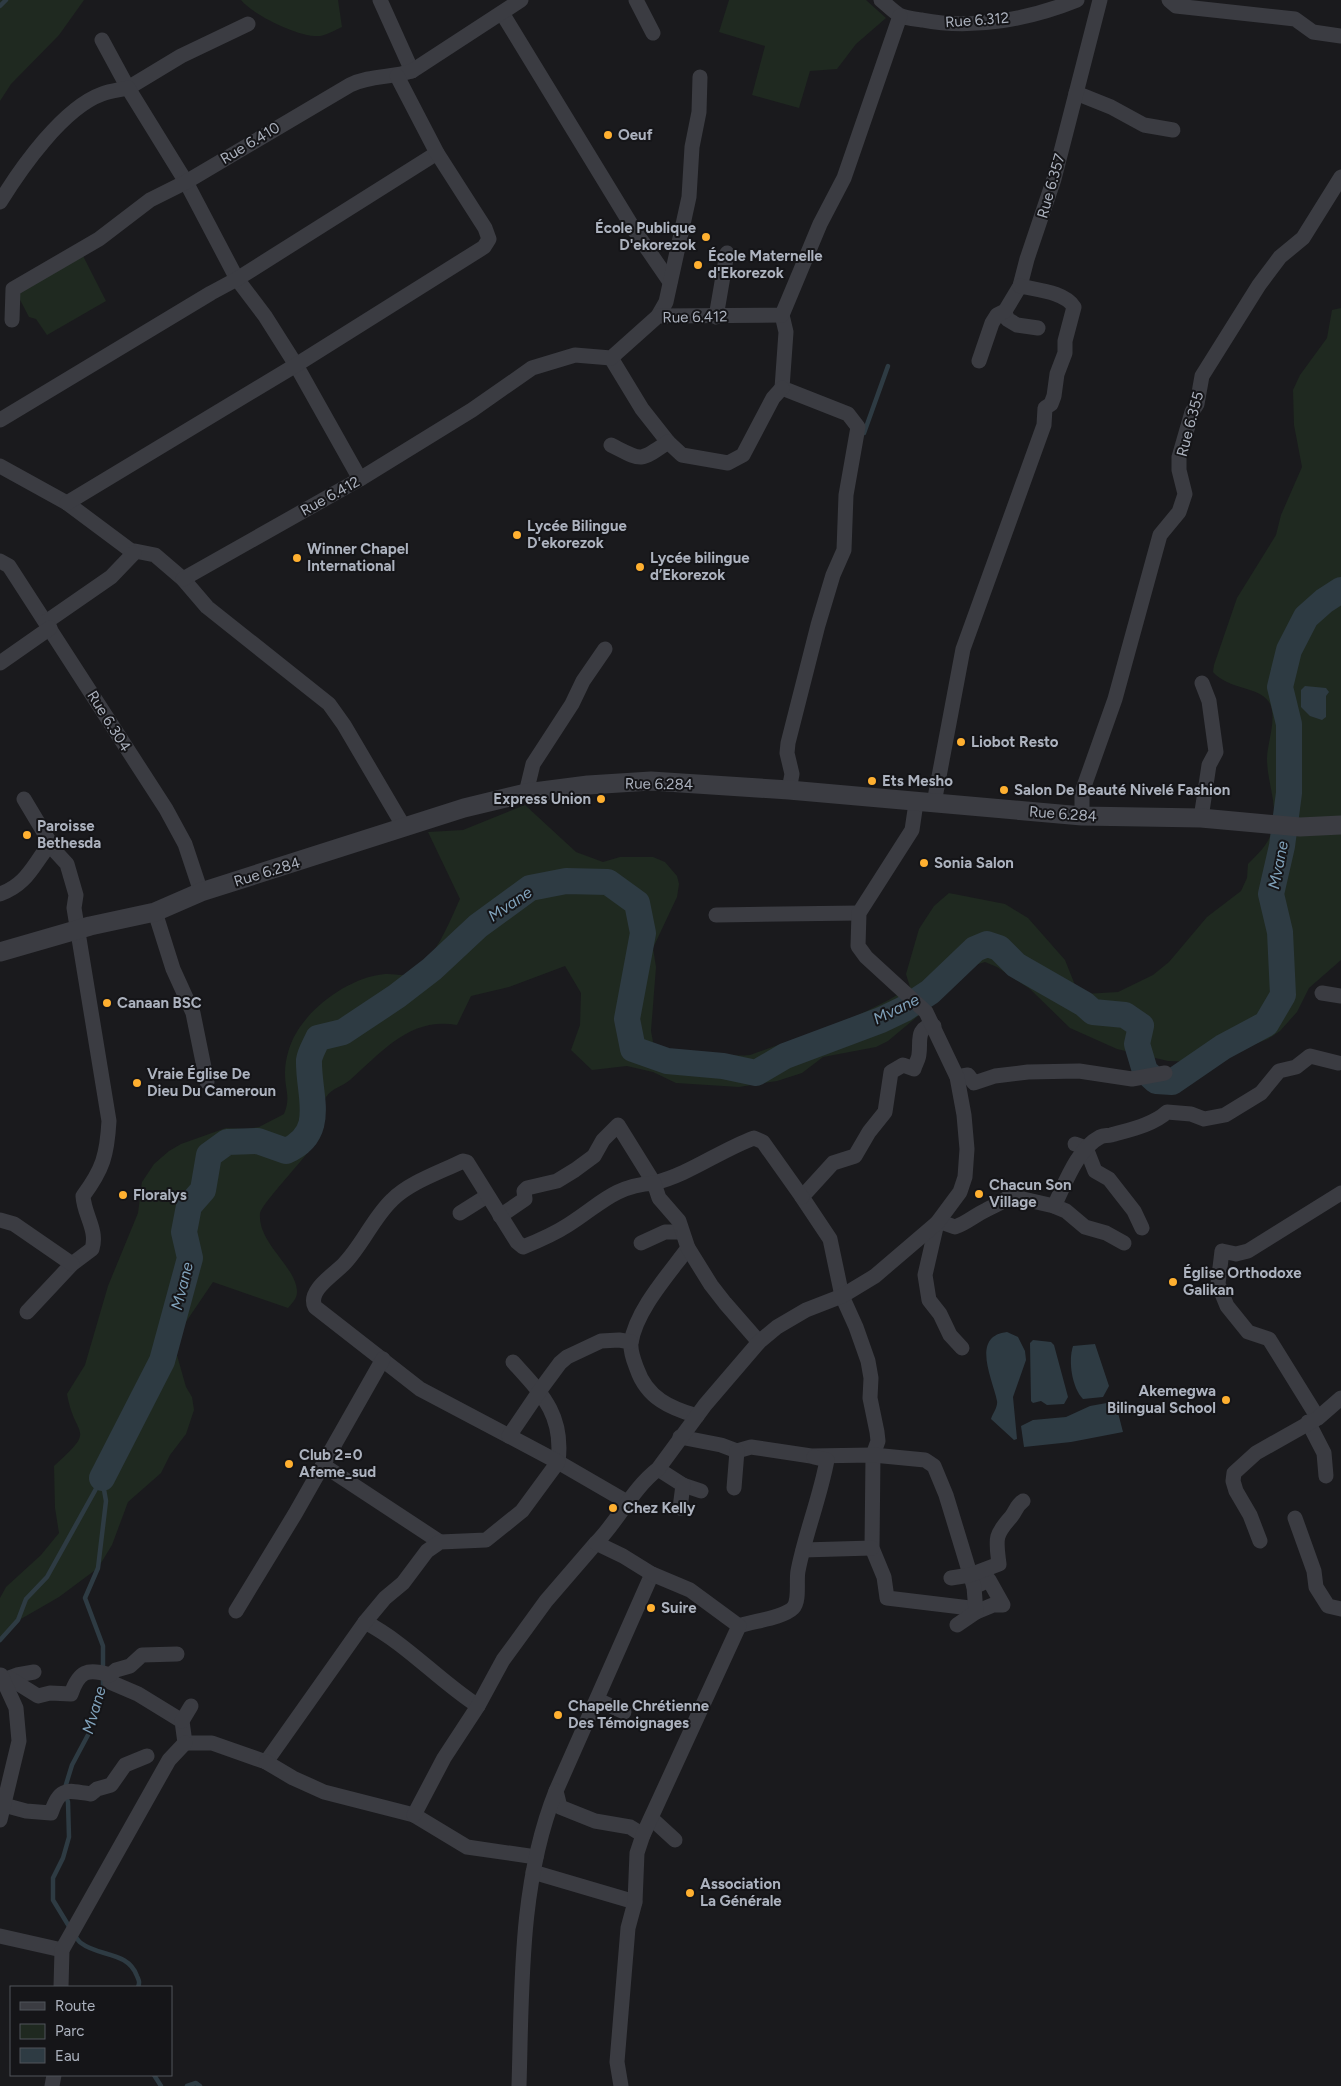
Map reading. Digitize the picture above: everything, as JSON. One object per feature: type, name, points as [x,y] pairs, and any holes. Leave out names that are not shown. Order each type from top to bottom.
[{"type":"street","points":[[380,0],[412,71]]},
{"type":"street","name":"Rue 6.410","points":[[12,320],[13,289],[99,239],[150,200],[186,182],[350,85],[368,78],[397,76],[412,71],[521,0]]},
{"type":"street","points":[[636,0],[653,33]]},
{"type":"street","name":"Rue 6.312","points":[[881,0],[900,16],[936,23],[976,23],[1052,10],[1078,0]]},
{"type":"street","name":"Rue 6.357","points":[[979,361],[992,323],[997,315],[1005,311],[1020,286],[1027,259],[1054,179],[1100,0]]},
{"type":"street","points":[[1169,0],[1176,6],[1295,18],[1313,32],[1341,36]]},
{"type":"street","points":[[502,13],[635,231],[670,282]]},
{"type":"street","points":[[611,358],[642,409],[676,452],[682,455],[728,463],[737,460],[743,455],[773,398],[782,388],[786,332],[782,315],[820,224],[844,178],[900,16]]},
{"type":"street","points":[[0,202],[25,162],[68,117],[100,95],[128,88],[181,56],[248,24]]},
{"type":"street","points":[[102,40],[128,88],[186,182],[237,279],[266,316],[296,365],[360,479]]},
{"type":"street","points":[[67,503],[296,365],[484,247],[489,239],[486,228],[437,153],[397,76]]},
{"type":"street","points":[[658,316],[666,302],[689,197],[690,169],[700,112],[700,77]]},
{"type":"street","points":[[1076,93],[1111,107],[1144,125],[1173,130]]},
{"type":"street","points":[[0,420],[237,279],[437,153]]},
{"type":"street","name":"Rue 6.355","points":[[1082,816],[1082,792],[1115,699],[1160,535],[1179,512],[1184,494],[1179,470],[1180,457],[1192,412],[1197,404],[1202,376],[1259,285],[1280,257],[1303,238],[1341,177]]},
{"type":"street","points":[[716,317],[727,253]]},
{"type":"street","points":[[414,1815],[444,1758],[478,1706],[514,1645],[546,1601],[596,1542],[611,1528],[627,1502],[646,1478],[658,1469],[680,1437],[741,1361],[777,1327],[806,1310],[842,1296],[875,1276],[937,1223],[960,1192],[965,1177],[967,1149],[964,1115],[957,1077],[926,1012],[912,997],[866,958],[858,946],[859,913],[912,830],[925,803],[963,649],[1044,425],[1045,408],[1050,404],[1054,396],[1074,307],[1072,303],[1055,294],[1020,286]]},
{"type":"street","points":[[1005,311],[1006,319],[1011,322],[1038,328]]},
{"type":"street","name":"Rue 6.412","points":[[183,579],[360,479],[472,410],[532,368],[548,361],[575,355],[611,358],[658,316],[782,315]]},
{"type":"street","points":[[782,388],[848,414],[858,427],[846,495],[844,550],[833,575],[818,625],[788,743],[787,753],[792,774],[788,790]]},
{"type":"street","points":[[611,446],[637,458],[644,458],[668,442]]},
{"type":"street","points":[[0,466],[67,503],[134,553]]},
{"type":"street","points":[[0,664],[111,577],[135,551],[155,556],[183,579],[207,607],[329,704],[344,724],[404,827]]},
{"type":"street","name":"Rue 6.304","points":[[0,561],[9,566],[166,808],[185,844],[201,892]]},
{"type":"street","points":[[526,792],[533,764],[605,649]]},
{"type":"street","points":[[1201,818],[1209,765],[1216,752],[1209,700],[1202,683]]},
{"type":"street","name":"Rue 6.284","points":[[0,952],[78,930],[155,912],[201,892],[464,808],[526,792],[588,785],[651,781],[788,790],[1082,816],[1201,818],[1300,827],[1341,825]]},
{"type":"street","points":[[24,799],[55,851],[67,864],[76,895],[74,908],[109,1121],[108,1148],[98,1176],[83,1196],[84,1206],[95,1239],[92,1249],[72,1264],[27,1312]]},
{"type":"street","points":[[0,894],[15,889],[23,882],[51,842]]},
{"type":"street","points":[[155,912],[173,969],[193,1013],[207,1082]]},
{"type":"street","points":[[716,915],[859,913]]},
{"type":"street","points":[[1322,994],[1341,996]]},
{"type":"street","points":[[802,1197],[832,1163],[855,1156],[869,1132],[885,1112],[891,1072],[903,1065],[914,1069],[920,1053],[918,1038],[930,1026],[934,1026]]},
{"type":"street","points":[[1054,1206],[1080,1146],[1102,1136],[1125,1131],[1160,1119],[1167,1112],[1191,1114],[1204,1119],[1225,1115],[1261,1093],[1279,1071],[1296,1067],[1310,1056],[1338,1062]]},
{"type":"street","points":[[957,1077],[968,1075],[974,1083],[995,1076],[1028,1072],[1079,1071],[1132,1079],[1165,1072]]},
{"type":"street","points":[[500,1216],[525,1200],[524,1192],[527,1188],[557,1181],[594,1156],[603,1140],[618,1125],[654,1183],[659,1198],[679,1221],[688,1248],[724,1303],[759,1342]]},
{"type":"street","points":[[627,1502],[558,1462],[420,1389],[315,1307],[313,1296],[360,1244],[392,1200],[404,1191],[466,1161],[522,1254],[619,1190],[634,1184],[654,1183],[672,1178],[734,1146],[754,1138],[763,1142],[830,1239],[842,1296],[868,1361],[871,1378],[870,1398],[878,1441],[873,1455],[872,1548],[884,1577],[888,1598],[970,1608],[976,1612]]},
{"type":"street","points":[[1080,1146],[1095,1171],[1110,1179],[1134,1211],[1142,1228]]},
{"type":"street","points":[[1326,1476],[1324,1453],[1313,1420],[1269,1339],[1248,1332],[1227,1306],[1218,1284],[1222,1251],[1236,1254],[1248,1251],[1341,1192]]},
{"type":"street","points":[[460,1213],[487,1196]]},
{"type":"street","points":[[937,1223],[942,1222],[955,1227],[959,1226],[988,1208],[998,1206],[1010,1196],[1066,1210],[1085,1227],[1106,1233],[1124,1243]]},
{"type":"street","points":[[665,1232],[670,1211]]},
{"type":"street","points":[[0,1220],[14,1224],[72,1264]]},
{"type":"street","points":[[937,1223],[925,1275],[929,1300],[940,1314],[950,1335],[962,1348]]},
{"type":"street","points":[[641,1243],[665,1232],[682,1232]]},
{"type":"street","points":[[688,1248],[654,1294],[631,1342],[631,1353],[637,1371],[651,1394],[676,1409],[697,1416]]},
{"type":"street","points":[[509,1436],[566,1357],[601,1341],[619,1340],[631,1342]]},
{"type":"street","points":[[236,1611],[323,1465],[383,1359]]},
{"type":"street","points":[[266,1762],[365,1622],[384,1598],[402,1583],[427,1551],[440,1542],[486,1540],[522,1511],[558,1462],[560,1447],[555,1416],[540,1392],[513,1362]]},
{"type":"street","points":[[1260,1541],[1250,1515],[1236,1491],[1233,1481],[1234,1473],[1256,1453],[1338,1405]]},
{"type":"street","points":[[621,2086],[617,2054],[628,1928],[634,1902],[635,1863],[643,1835],[739,1626],[786,1612],[794,1608],[797,1602],[796,1581],[803,1550],[817,1506],[827,1460],[751,1447],[737,1451],[721,1445],[680,1437]]},
{"type":"street","points":[[734,1488],[737,1451]]},
{"type":"street","points":[[811,1456],[873,1455],[925,1460],[934,1466],[946,1495],[972,1581],[976,1612]]},
{"type":"street","points":[[323,1465],[440,1542]]},
{"type":"street","points":[[658,1469],[683,1485],[702,1491]]},
{"type":"street","points":[[680,1508],[683,1485]]},
{"type":"street","points":[[972,1581],[1000,1564],[996,1537],[1002,1525],[1023,1501]]},
{"type":"street","points":[[1295,1518],[1314,1571],[1316,1587],[1328,1606],[1341,1609]]},
{"type":"street","points":[[596,1542],[652,1574],[690,1590],[739,1626]]},
{"type":"street","points":[[803,1550],[872,1548]]},
{"type":"street","points":[[519,2086],[522,1972],[535,1865],[546,1818],[556,1791],[598,1700],[652,1574]]},
{"type":"street","points":[[951,1578],[972,1581],[988,1580],[1002,1605],[992,1605],[976,1612],[957,1625]]},
{"type":"street","points":[[365,1622],[402,1645],[458,1693],[478,1706]]},
{"type":"street","points":[[110,1675],[116,1670],[130,1666],[142,1655],[177,1654]]},
{"type":"street","points":[[5,1677],[34,1672]]},
{"type":"street","points":[[5,1677],[38,1696],[50,1693],[71,1694],[76,1680],[85,1673],[98,1672],[110,1675]]},
{"type":"street","points":[[110,1675],[110,1682],[138,1694],[182,1721]]},
{"type":"street","points":[[5,1677],[16,1708],[18,1741],[1,1810],[51,1813],[56,1798],[62,1793],[69,1790],[90,1794],[97,1789],[111,1785],[125,1765],[147,1756]]},
{"type":"street","points":[[598,1700],[624,1712]]},
{"type":"street","points":[[185,1743],[182,1721],[192,1706]]},
{"type":"street","points":[[61,1986],[62,1950],[169,1760],[185,1743],[212,1743],[266,1762],[293,1778],[324,1792],[414,1815],[468,1848],[535,1865],[634,1902]]},
{"type":"street","points":[[556,1791],[560,1807],[595,1821],[630,1827],[643,1835]]},
{"type":"street","points":[[651,1818],[675,1840]]},
{"type":"street","points":[[0,1936],[62,1950]]},
{"type":"green space","points":[[0,0],[84,0],[59,35],[11,84],[0,101]]},
{"type":"green space","points":[[241,0],[338,0],[342,27],[328,34],[311,36],[266,19]]},
{"type":"green space","points":[[729,0],[866,0],[886,18],[856,44],[837,69],[810,71],[799,108],[752,95],[765,46],[719,32]]},
{"type":"green space","points":[[82,254],[106,301],[47,335],[36,319],[29,317],[17,294]]},
{"type":"green space","points":[[1341,308],[1341,960],[1309,988],[1297,1012],[1280,1031],[1268,1039],[1232,1053],[1195,1062],[1168,1061],[1117,1049],[1070,1028],[1030,989],[997,967],[985,962],[962,969],[918,1016],[888,1041],[876,1047],[823,1057],[802,1073],[777,1081],[739,1087],[676,1083],[653,1072],[627,1066],[592,1070],[571,1050],[580,1025],[581,993],[565,966],[509,987],[471,996],[457,1025],[440,1024],[425,1026],[411,1031],[386,1048],[350,1080],[331,1091],[326,1097],[313,1145],[268,1201],[260,1214],[261,1225],[265,1235],[291,1273],[297,1292],[295,1299],[288,1308],[213,1282],[173,1341],[186,1387],[192,1397],[194,1410],[186,1434],[170,1455],[161,1473],[128,1502],[112,1545],[98,1568],[59,1597],[14,1623],[0,1640],[0,1598],[6,1587],[41,1555],[59,1533],[55,1508],[54,1466],[80,1438],[80,1432],[67,1394],[85,1365],[108,1286],[138,1213],[142,1182],[154,1164],[169,1151],[181,1144],[226,1128],[246,1129],[259,1127],[284,1114],[287,1103],[285,1073],[288,1051],[298,1030],[314,1010],[336,993],[360,980],[385,974],[405,975],[413,973],[431,955],[460,899],[428,832],[463,830],[525,805],[576,852],[603,862],[620,857],[653,857],[665,862],[677,876],[679,884],[677,897],[653,948],[656,967],[651,1031],[654,1047],[669,1051],[750,1055],[832,1026],[892,998],[910,987],[906,974],[919,929],[934,906],[949,893],[1005,904],[1028,918],[1065,960],[1075,985],[1084,994],[1118,992],[1153,975],[1169,962],[1207,917],[1241,891],[1247,878],[1248,864],[1268,841],[1274,822],[1267,759],[1272,715],[1269,702],[1264,697],[1220,678],[1213,672],[1214,665],[1237,598],[1276,535],[1281,515],[1302,467],[1294,425],[1293,390],[1300,375],[1327,338],[1332,310]]},
{"type":"water","points":[[1305,686],[1326,688],[1329,692],[1326,696],[1326,717],[1322,720],[1310,716],[1301,707],[1301,690]]},
{"type":"water","points":[[1007,1332],[1018,1337],[1025,1351],[1026,1360],[1013,1397],[1017,1439],[1014,1440],[991,1419],[997,1401],[987,1360],[989,1342],[996,1335]]},
{"type":"water","points":[[1033,1340],[1051,1342],[1054,1345],[1068,1397],[1064,1404],[1047,1405],[1041,1401],[1033,1403],[1031,1401],[1030,1343]]},
{"type":"water","points":[[1095,1344],[1109,1386],[1103,1397],[1083,1399],[1076,1388],[1072,1374],[1071,1359],[1073,1346]]},
{"type":"water","points":[[1112,1402],[1116,1405],[1123,1432],[1071,1442],[1024,1447],[1021,1426],[1033,1420],[1066,1417],[1090,1406]]},
{"type":"waterway","points":[[0,6],[6,0]]},
{"type":"waterway","points":[[864,433],[888,366]]},
{"type":"waterway","name":"Mvane","points":[[102,1478],[162,1361],[190,1258],[184,1232],[189,1206],[203,1190],[209,1155],[227,1142],[258,1141],[286,1151],[299,1143],[307,1134],[311,1124],[313,1112],[309,1060],[318,1038],[343,1032],[397,996],[432,969],[478,926],[530,888],[566,881],[608,882],[637,903],[643,933],[627,1019],[633,1049],[667,1061],[723,1066],[756,1073],[785,1056],[881,1020],[904,1009],[930,992],[975,949],[987,944],[999,948],[1016,965],[1084,1004],[1093,1012],[1125,1015],[1141,1026],[1137,1044],[1145,1071],[1156,1081],[1172,1082],[1223,1047],[1266,1024],[1283,995],[1280,932],[1271,894],[1282,846],[1289,793],[1289,724],[1280,687],[1289,650],[1306,617],[1324,601],[1341,590]]},
{"type":"waterway","name":"Mvane","points":[[102,1478],[106,1501],[98,1568],[85,1598],[103,1646],[103,1670]]},
{"type":"waterway","points":[[0,1640],[18,1620],[26,1599],[47,1577],[102,1478]]},
{"type":"waterway","name":"Mvane","points":[[70,1928],[53,1900],[53,1878],[63,1858],[69,1837],[68,1802],[64,1791],[72,1765],[89,1733],[96,1704],[103,1687],[103,1677]]},
{"type":"waterway","name":"Mvane","points":[[74,1934],[80,1942],[88,1947],[127,1962],[137,1976],[138,1986]]},
{"type":"waterway","name":"Mvane","points":[[155,2076],[161,2086]]},
{"type":"waterway","name":"Mvane","points":[[187,2086],[196,2083],[200,2086]]},
{"type":"place","name":"Oeuf","points":[[608,135]]},
{"type":"place","name":"École Publique D'ekorezok","points":[[706,237]]},
{"type":"place","name":"École Maternelle d'Ekorezok","points":[[698,265]]},
{"type":"place","name":"Lycée Bilingue D'ekorezok","points":[[517,535]]},
{"type":"place","name":"Winner Chapel International","points":[[297,558]]},
{"type":"place","name":"Lycée bilingue d’Ekorezok","points":[[640,567]]},
{"type":"place","name":"Liobot Resto","points":[[961,742]]},
{"type":"place","name":"Ets Mesho","points":[[872,781]]},
{"type":"place","name":"Salon De Beauté Nivelé Fashion","points":[[1004,790]]},
{"type":"place","name":"Express Union","points":[[601,799]]},
{"type":"place","name":"Paroisse Bethesda","points":[[27,835]]},
{"type":"place","name":"Sonia Salon","points":[[924,863]]},
{"type":"place","name":"Canaan BSC","points":[[107,1003]]},
{"type":"place","name":"Vraie Église De Dieu Du Cameroun","points":[[137,1083]]},
{"type":"place","name":"Chacun Son Village","points":[[979,1194]]},
{"type":"place","name":"Floralys","points":[[123,1195]]},
{"type":"place","name":"Église Orthodoxe Galikan","points":[[1173,1282]]},
{"type":"place","name":"Akemegwa Bilingual School","points":[[1226,1400]]},
{"type":"place","name":"Club 2=0 Afeme_sud","points":[[289,1464]]},
{"type":"place","name":"Chez Kelly","points":[[613,1508]]},
{"type":"place","name":"Suire","points":[[651,1608]]},
{"type":"place","name":"Chapelle Chrétienne Des Témoignages","points":[[558,1715]]},
{"type":"place","name":"Association La Générale","points":[[690,1893]]}]
